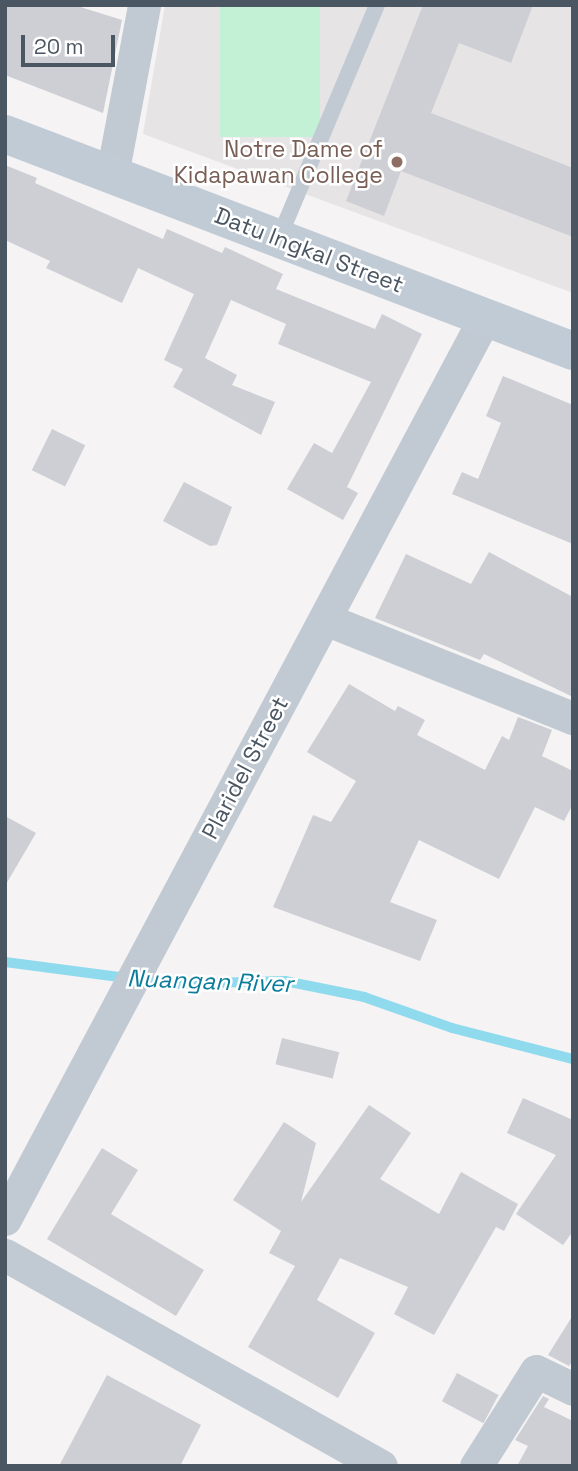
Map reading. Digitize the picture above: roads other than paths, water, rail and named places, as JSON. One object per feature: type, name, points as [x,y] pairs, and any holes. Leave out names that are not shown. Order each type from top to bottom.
[{"type":"street","points":[[112,175],[144,5]]},
{"type":"street","name":"Datu Ingkal Street","points":[[5,134],[573,351]]},
{"type":"street","name":"Plaridel Street","points":[[5,1220],[485,317]]},
{"type":"street","points":[[325,619],[573,718]]},
{"type":"street","points":[[5,1255],[381,1466]]},
{"type":"street","points":[[475,1466],[536,1371],[573,1389]]},
{"type":"lane","points":[[279,239],[377,5]]},
{"type":"waterway","name":"Nuangan River","points":[[5,962],[171,984],[285,981],[364,997],[452,1028],[573,1059]]},
{"type":"place","name":"Notre Dame of Kidapawan College","points":[[397,162]]}]
